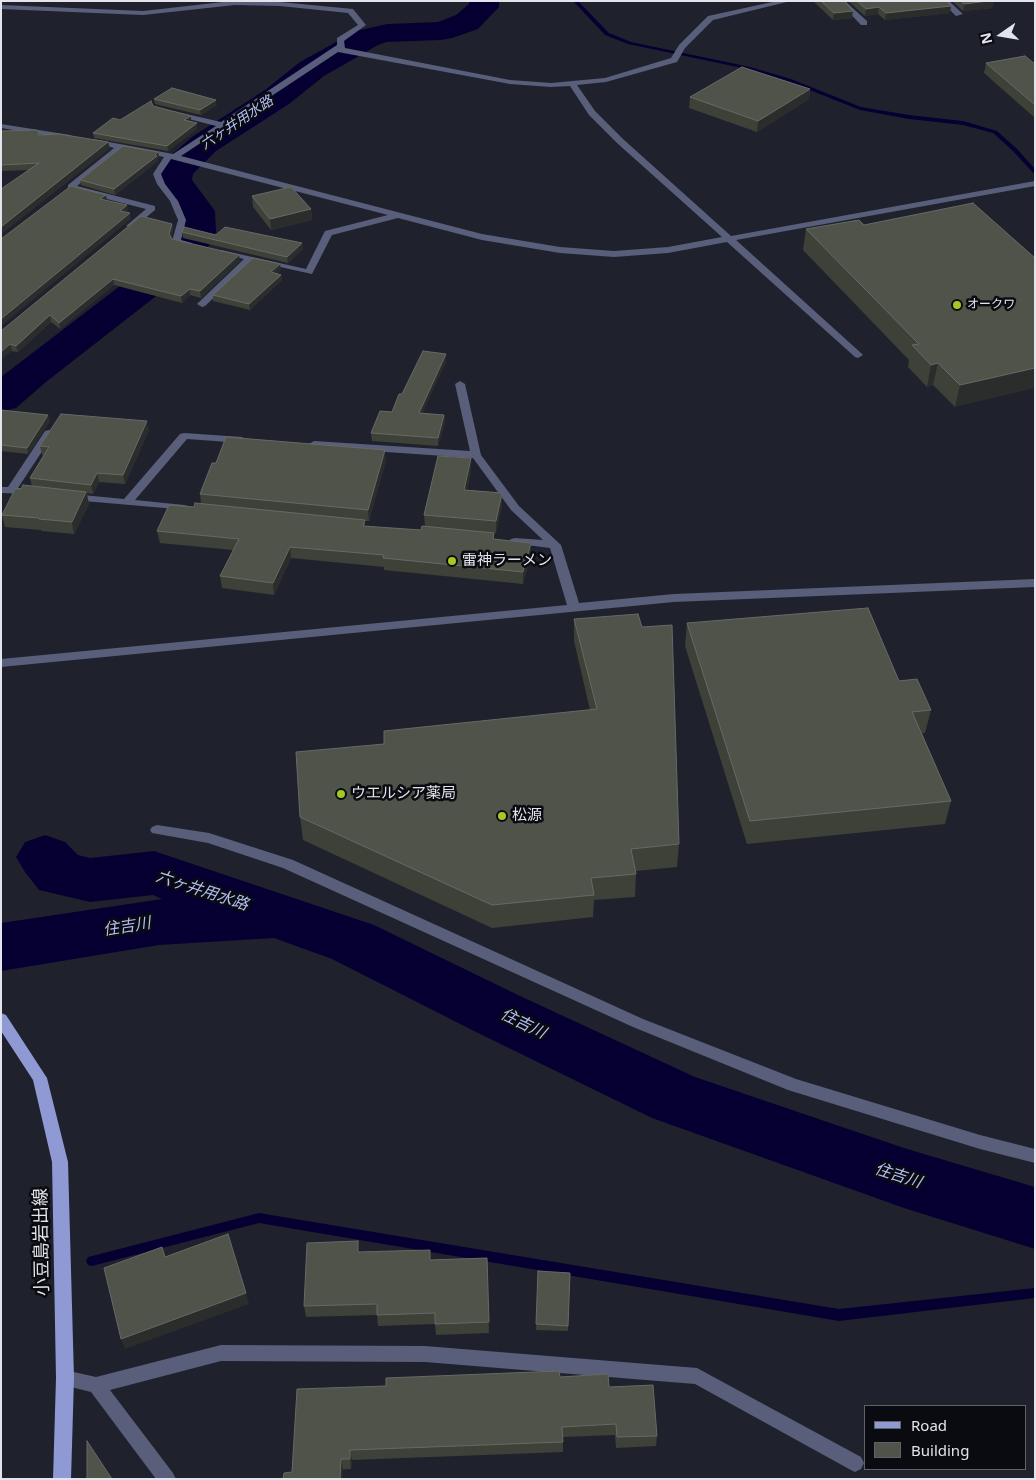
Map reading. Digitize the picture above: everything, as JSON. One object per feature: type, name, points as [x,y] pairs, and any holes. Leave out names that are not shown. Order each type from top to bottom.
[{"type":"main road","name":"小豆島岩出線","points":[[1,1019],[40,1078],[60,1162],[65,1378],[62,1479]]},
{"type":"street","points":[[11,7],[18,1]]},
{"type":"street","points":[[1,7],[143,13],[200,4],[235,3],[280,4],[350,11],[362,25],[340,40],[341,50],[510,82],[551,85],[606,80],[674,60],[682,47],[711,18],[788,1]]},
{"type":"street","points":[[841,1],[864,23]]},
{"type":"street","points":[[944,1],[959,14]]},
{"type":"street","points":[[194,246],[176,242],[182,220],[174,201],[161,184],[157,174],[174,157],[341,46]]},
{"type":"street","points":[[573,84],[592,113],[728,240],[858,355]]},
{"type":"street","points":[[166,111],[222,126]]},
{"type":"street","points":[[1,126],[174,157],[482,238],[560,250],[614,254],[668,250],[728,240],[1035,183]]},
{"type":"street","points":[[121,146],[67,190],[152,208],[122,233]]},
{"type":"street","points":[[213,250],[309,272],[328,233],[397,216]]},
{"type":"street","points":[[202,304],[250,259]]},
{"type":"street","points":[[460,384],[476,455],[515,508],[555,545],[574,608]]},
{"type":"street","points":[[40,494],[6,490],[58,420]]},
{"type":"street","points":[[128,502],[184,436],[252,440]]},
{"type":"street","points":[[301,444],[476,455]]},
{"type":"street","points":[[60,496],[197,509]]},
{"type":"street","points":[[505,540],[555,545]]},
{"type":"street","points":[[4,662],[674,598],[1035,583]]},
{"type":"street","points":[[157,830],[210,838],[288,864],[638,1023],[792,1085],[980,1142],[1035,1156]]},
{"type":"street","points":[[65,1378],[96,1385],[221,1353],[426,1354],[697,1376],[855,1463]]},
{"type":"street","points":[[96,1385],[167,1479]]},
{"type":"building","points":[[821,1],[844,1],[853,11],[834,13]]},
{"type":"building","points":[[857,1],[947,1],[951,6],[886,13],[879,7],[866,9]]},
{"type":"building","points":[[961,1],[988,1],[964,4]]},
{"type":"building","points":[[1025,56],[1035,64],[1035,105],[986,63]]},
{"type":"building","points":[[742,67],[810,89],[758,121],[690,97]]},
{"type":"building","points":[[172,88],[216,100],[200,110],[154,99]]},
{"type":"building","points":[[151,101],[153,106],[191,116],[184,120],[197,123],[167,146],[93,133],[113,118],[120,120]]},
{"type":"building","points":[[1,131],[39,131],[38,135],[59,134],[108,142],[1,227],[1,189],[39,163],[1,165]]},
{"type":"building","points":[[123,146],[158,152],[155,155],[157,156],[114,189],[80,180]]},
{"type":"building","points":[[71,186],[106,195],[100,199],[127,205],[120,211],[130,213],[1,319],[1,239]]},
{"type":"building","points":[[291,187],[311,209],[270,219],[252,196]]},
{"type":"building","points":[[973,203],[1035,258],[1035,368],[960,385],[938,363],[931,365],[912,345],[919,344],[806,229],[859,220],[864,225]]},
{"type":"building","points":[[141,216],[172,224],[169,234],[172,239],[239,255],[200,291],[190,289],[181,296],[113,279],[59,323],[50,315],[16,346],[10,344],[1,352],[1,331]]},
{"type":"building","points":[[184,227],[216,235],[225,227],[302,243],[287,257],[182,232]]},
{"type":"building","points":[[253,258],[280,264],[271,272],[281,275],[249,304],[213,295]]},
{"type":"building","points":[[423,351],[446,354],[419,413],[444,415],[438,438],[371,433],[380,411],[392,412],[399,394],[402,394]]},
{"type":"building","points":[[1,410],[48,415],[27,448],[1,445]]},
{"type":"building","points":[[61,414],[147,421],[123,475],[97,473],[91,485],[30,478],[49,447],[40,446]]},
{"type":"building","points":[[226,437],[385,450],[368,510],[200,494],[212,463],[216,463]]},
{"type":"building","points":[[438,456],[471,458],[464,490],[502,493],[496,521],[424,515]]},
{"type":"building","points":[[23,485],[86,492],[72,522],[2,515],[15,489],[21,489]]},
{"type":"building","points":[[195,503],[365,520],[363,526],[421,530],[422,526],[494,533],[493,539],[531,543],[523,572],[383,558],[384,555],[290,547],[273,583],[220,576],[239,539],[157,531],[169,505],[194,507]]},
{"type":"building","points":[[868,608],[899,681],[917,679],[931,710],[912,712],[951,801],[750,821],[687,623]]},
{"type":"building","points":[[638,614],[642,627],[672,625],[679,844],[631,849],[636,874],[591,878],[594,895],[492,905],[300,817],[296,752],[384,744],[384,731],[597,709],[574,619]]},
{"type":"building","points":[[228,1234],[246,1293],[121,1339],[104,1268],[162,1247],[165,1257]]},
{"type":"building","points":[[358,1241],[358,1252],[430,1250],[430,1260],[487,1258],[489,1322],[435,1324],[435,1313],[377,1315],[377,1304],[304,1306],[307,1243]]},
{"type":"building","points":[[538,1271],[570,1273],[568,1326],[536,1324]]},
{"type":"building","points":[[559,1371],[560,1377],[608,1374],[609,1387],[653,1385],[657,1436],[617,1437],[616,1424],[562,1427],[563,1442],[350,1450],[350,1459],[341,1459],[340,1479],[283,1479],[284,1473],[292,1472],[297,1389],[386,1386],[386,1378]]},
{"type":"building","points":[[87,1441],[112,1479],[87,1479]]},
{"type":"waterway","name":"六ヶ井用水路","points":[[1,399],[31,373],[187,253],[197,232],[196,211],[174,181],[175,171],[204,144],[277,97],[312,69],[367,38],[387,33],[441,31],[467,22],[484,7],[484,1]]},
{"type":"waterway","points":[[575,1],[607,34],[630,43],[748,68],[789,80],[860,108],[909,117],[963,123],[995,132],[1015,150],[1035,173]]},
{"type":"waterway","name":"六ヶ井用水路","points":[[45,857],[60,874],[90,880],[154,873],[251,906]]},
{"type":"waterway","name":"住吉川","points":[[1,947],[159,922],[276,915],[353,942],[496,1013],[675,1098],[904,1178],[1035,1218]]},
{"type":"waterway","points":[[92,1261],[259,1218],[839,1315],[1035,1293]]},
{"type":"place","name":"オークワ","points":[[957,305]]},
{"type":"place","name":"雷神ラーメン","points":[[452,561]]},
{"type":"place","name":"ウエルシア薬局","points":[[341,794]]},
{"type":"place","name":"松源","points":[[502,816]]}]
